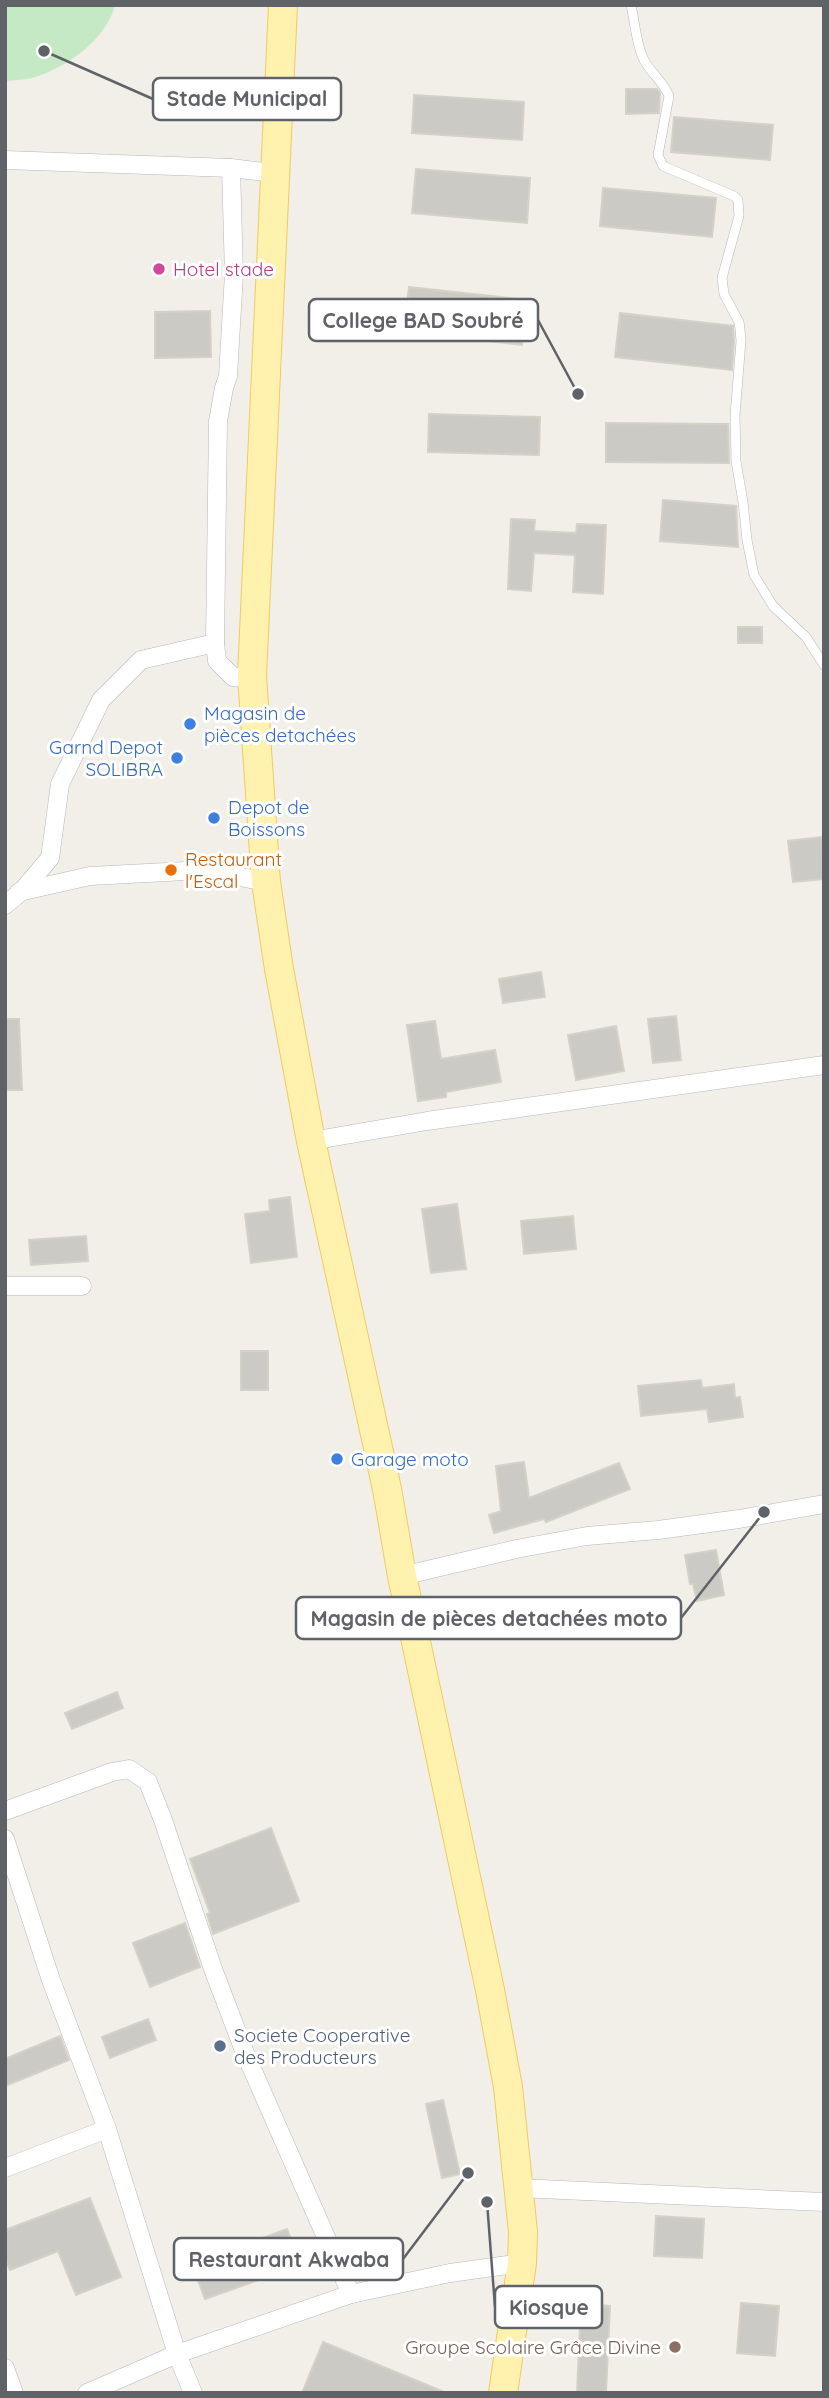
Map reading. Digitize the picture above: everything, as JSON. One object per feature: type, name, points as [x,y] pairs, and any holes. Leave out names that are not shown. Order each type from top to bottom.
[{"type":"main road","points":[[283,5],[273,173],[252,676],[266,882],[311,1141],[387,1489],[402,1576],[508,2087],[523,2232],[522,2263],[503,2393]]},
{"type":"street","points":[[5,160],[232,168],[273,173]]},
{"type":"street","points":[[232,168],[234,274],[228,376],[218,421],[215,643],[217,661],[233,677],[252,676]]},
{"type":"street","points":[[5,905],[14,892],[50,858],[60,784],[101,700],[141,660],[215,643]]},
{"type":"street","points":[[14,892],[90,876],[205,870],[266,882]]},
{"type":"street","points":[[311,1141],[427,1121],[824,1065]]},
{"type":"street","points":[[5,1286],[82,1286]]},
{"type":"street","points":[[402,1576],[516,1549],[587,1536],[671,1528],[824,1504]]},
{"type":"street","points":[[5,1811],[112,1772],[129,1769],[148,1782],[245,2053],[351,2294]]},
{"type":"street","points":[[5,1839],[51,1980],[107,2129],[177,2354],[193,2393]]},
{"type":"street","points":[[5,2168],[107,2129]]},
{"type":"street","points":[[519,2188],[824,2202]]},
{"type":"street","points":[[87,2393],[177,2354],[351,2294],[450,2273],[522,2263]]},
{"type":"street","points":[[5,2368],[14,2393]]},
{"type":"lane","points":[[631,5],[642,57],[669,96],[657,155],[663,166],[738,200],[739,216],[722,278],[724,294],[740,329],[735,415],[736,461],[747,540],[754,575],[773,606],[806,637],[824,665]]},
{"type":"green space","points":[[5,5],[115,5],[110,18],[94,41],[71,60],[45,74],[5,81]]},
{"type":"building","points":[[626,89],[657,89],[660,93],[659,113],[626,114]]},
{"type":"building","points":[[414,95],[524,102],[522,140],[412,133]]},
{"type":"building","points":[[674,117],[773,125],[770,160],[671,152]]},
{"type":"building","points":[[416,169],[530,178],[527,223],[412,213]]},
{"type":"building","points":[[603,188],[716,198],[712,237],[600,226]]},
{"type":"building","points":[[409,287],[527,300],[522,345],[404,331]]},
{"type":"building","points":[[210,311],[211,357],[155,358],[155,312]]},
{"type":"building","points":[[620,313],[733,326],[732,370],[615,357]]},
{"type":"building","points":[[429,414],[540,417],[539,455],[428,452]]},
{"type":"building","points":[[606,423],[728,424],[729,463],[606,462]]},
{"type":"building","points":[[663,500],[736,506],[738,547],[660,541]]},
{"type":"building","points":[[511,519],[535,520],[534,531],[576,533],[577,524],[606,525],[603,594],[573,592],[575,555],[534,553],[531,591],[508,589]]},
{"type":"building","points":[[738,627],[762,627],[762,643],[738,643]]},
{"type":"building","points":[[822,837],[824,879],[793,882],[788,841]]},
{"type":"building","points":[[541,972],[545,997],[503,1003],[499,979]]},
{"type":"building","points":[[676,1016],[681,1060],[653,1063],[648,1019]]},
{"type":"building","points":[[5,1019],[19,1019],[22,1090],[5,1090]]},
{"type":"building","points":[[435,1021],[441,1059],[495,1050],[501,1082],[446,1092],[446,1097],[418,1101],[407,1025]]},
{"type":"building","points":[[616,1026],[624,1071],[576,1080],[568,1035]]},
{"type":"building","points":[[290,1197],[297,1257],[251,1263],[245,1214],[270,1211],[269,1200]]},
{"type":"building","points":[[457,1204],[466,1269],[431,1273],[422,1209]]},
{"type":"building","points":[[573,1216],[576,1249],[524,1254],[521,1221]]},
{"type":"building","points":[[86,1236],[88,1261],[31,1265],[29,1240]]},
{"type":"building","points":[[241,1351],[268,1351],[268,1390],[241,1390]]},
{"type":"building","points":[[701,1380],[702,1388],[734,1384],[735,1398],[740,1397],[743,1417],[709,1422],[707,1409],[641,1416],[638,1386]]},
{"type":"building","points":[[524,1462],[529,1498],[619,1463],[630,1489],[546,1522],[544,1519],[494,1533],[489,1515],[501,1511],[496,1466]]},
{"type":"building","points":[[716,1550],[724,1595],[697,1601],[693,1584],[690,1584],[685,1555]]},
{"type":"building","points":[[117,1692],[123,1708],[72,1729],[65,1713]]},
{"type":"building","points":[[271,1828],[299,1901],[213,1934],[207,1914],[210,1913],[190,1859]]},
{"type":"building","points":[[185,1923],[200,1967],[150,1987],[133,1943]]},
{"type":"building","points":[[148,2019],[156,2040],[110,2058],[102,2037]]},
{"type":"building","points":[[60,2036],[69,2060],[5,2086],[5,2059]]},
{"type":"building","points":[[443,2100],[460,2174],[442,2178],[426,2104]]},
{"type":"building","points":[[90,2198],[121,2277],[76,2295],[58,2251],[10,2270],[5,2258],[5,2230]]},
{"type":"building","points":[[656,2216],[704,2219],[702,2258],[654,2256]]},
{"type":"building","points":[[287,2229],[301,2265],[205,2299],[192,2264]]},
{"type":"building","points":[[741,2303],[779,2306],[775,2356],[737,2353]]},
{"type":"building","points":[[581,2304],[610,2306],[606,2393],[577,2393]]},
{"type":"building","points":[[323,2342],[444,2392],[444,2393],[302,2393]]},
{"type":"place","name":"Stade Municipal","points":[[44,51]]},
{"type":"place","name":"Hotel stade","points":[[159,269]]},
{"type":"place","name":"College BAD Soubré","points":[[578,394]]},
{"type":"place","name":"Magasin de pièces detachées","points":[[190,724]]},
{"type":"place","name":"Garnd Depot SOLIBRA","points":[[177,758]]},
{"type":"place","name":"Depot de Boissons","points":[[214,818]]},
{"type":"place","name":"Restaurant l'Escal","points":[[171,870]]},
{"type":"place","name":"Garage moto","points":[[337,1459]]},
{"type":"place","name":"Magasin de pièces detachées moto","points":[[764,1512]]},
{"type":"place","name":"Societe Cooperative des Producteurs","points":[[220,2046]]},
{"type":"place","name":"Restaurant Akwaba","points":[[468,2173]]},
{"type":"place","name":"Kiosque","points":[[487,2202]]},
{"type":"place","name":"Groupe Scolaire Grâce Divine","points":[[675,2347]]}]
